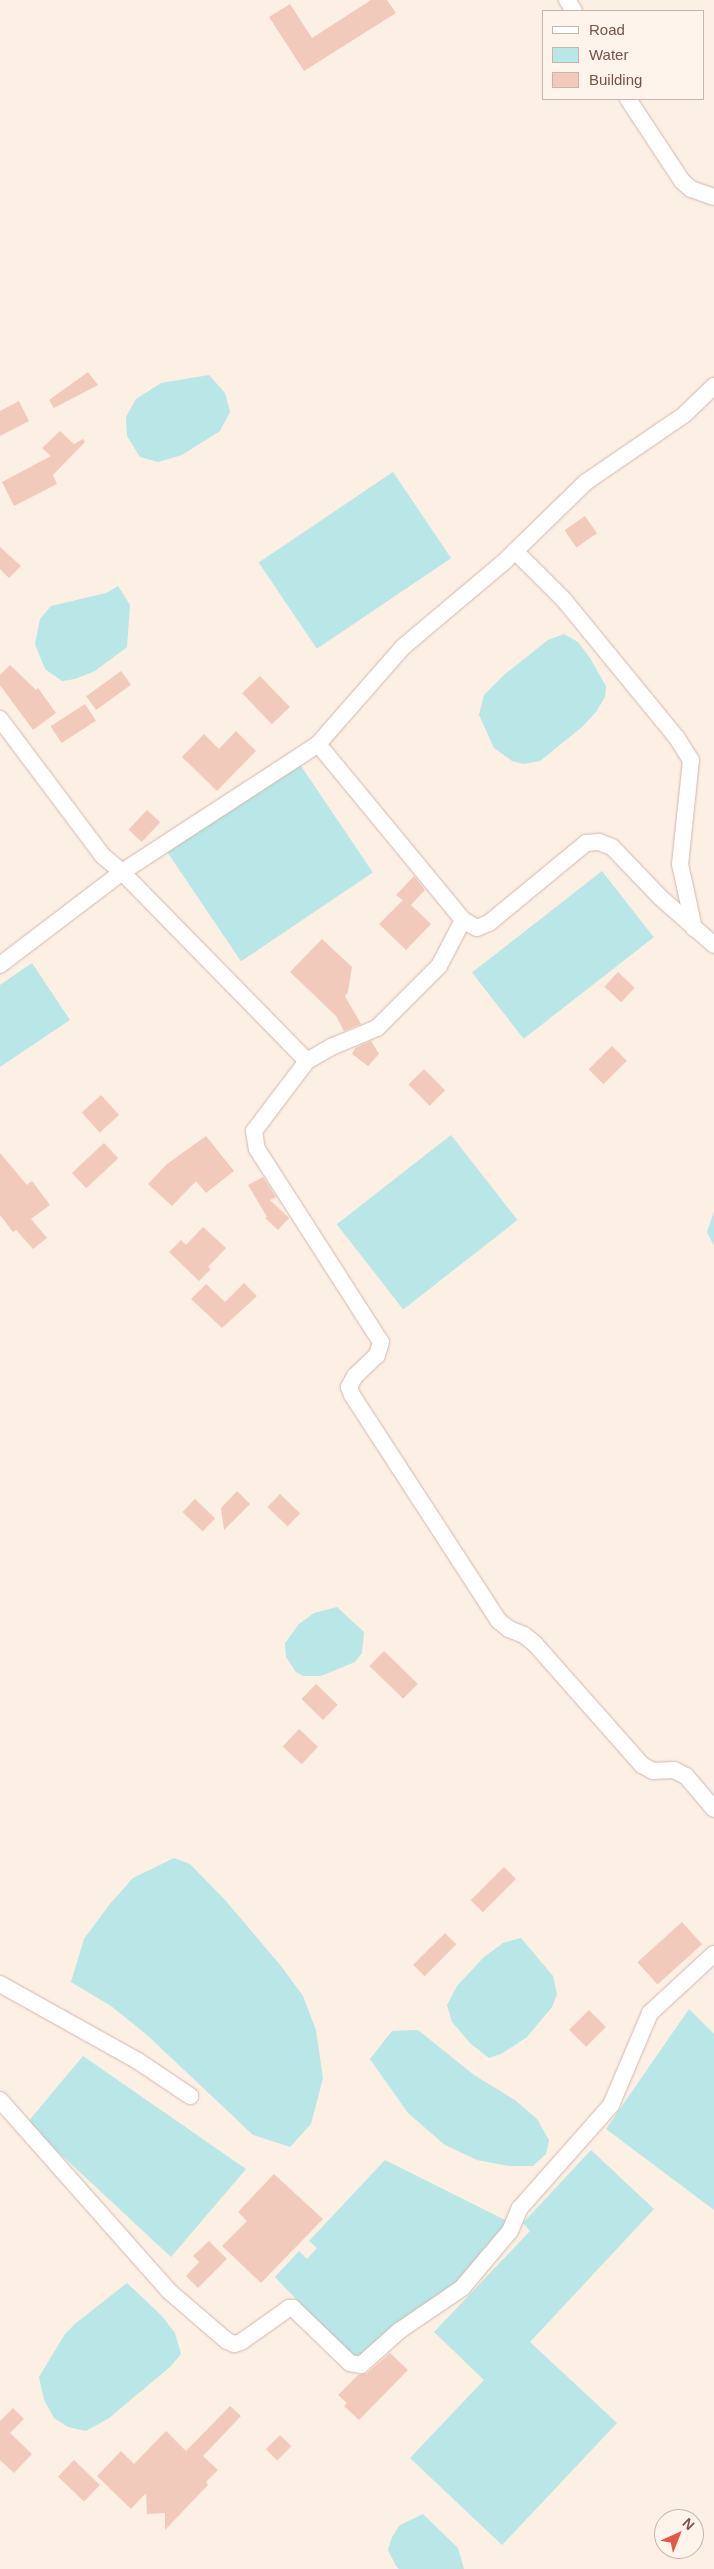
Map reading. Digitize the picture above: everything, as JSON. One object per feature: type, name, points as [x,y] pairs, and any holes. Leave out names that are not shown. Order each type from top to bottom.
[{"type":"street","points":[[629,100],[682,181],[691,189],[714,197]]},
{"type":"street","points":[[0,965],[122,872],[318,744],[403,647],[515,551],[586,482],[684,415],[714,386]]},
{"type":"street","points":[[515,551],[564,600],[677,738],[691,760],[680,864],[694,928]]},
{"type":"street","points":[[0,719],[103,856],[122,872],[307,1061]]},
{"type":"street","points":[[318,744],[463,920],[477,928],[489,924],[586,843],[599,842],[612,847],[660,897],[714,945]]},
{"type":"street","points":[[463,920],[438,966],[377,1028],[331,1048],[307,1061],[254,1131],[257,1149],[381,1342],[377,1355],[355,1376],[350,1387],[352,1395],[499,1621],[509,1629],[524,1635],[534,1644],[642,1765],[653,1771],[674,1770],[686,1776],[714,1808]]},
{"type":"street","points":[[0,2100],[170,2292],[227,2341],[234,2344],[241,2342],[289,2308],[293,2308],[350,2363],[361,2365],[399,2331],[462,2288],[510,2231],[520,2208],[611,2105],[650,2013],[714,1954]]},
{"type":"street","points":[[0,1984],[138,2062],[190,2096]]},
{"type":"water","points":[[209,375],[225,393],[230,412],[220,431],[182,455],[158,462],[140,457],[127,436],[126,417],[136,399],[161,383]]},
{"type":"water","points":[[393,472],[451,558],[317,649],[259,563]]},
{"type":"water","points":[[118,586],[130,605],[127,647],[95,671],[75,679],[62,681],[45,669],[35,644],[40,619],[51,606],[106,593]]},
{"type":"water","points":[[564,634],[578,642],[590,658],[606,686],[605,697],[596,712],[582,727],[540,761],[523,764],[512,761],[494,748],[479,715],[484,695],[505,674],[548,640]]},
{"type":"water","points":[[299,763],[373,872],[241,961],[167,852]]},
{"type":"water","points":[[602,871],[654,937],[524,1039],[472,973]]},
{"type":"water","points":[[32,963],[70,1020],[0,1067],[0,985]]},
{"type":"water","points":[[451,1135],[517,1220],[403,1309],[337,1224]]},
{"type":"water","points":[[714,1211],[714,1246],[707,1232]]},
{"type":"water","points":[[337,1607],[364,1632],[362,1653],[355,1662],[321,1676],[303,1676],[296,1672],[286,1657],[285,1643],[299,1624],[314,1613]]},
{"type":"water","points":[[174,1858],[190,1864],[225,1900],[281,1966],[303,1996],[316,2030],[323,2078],[311,2124],[290,2147],[253,2135],[147,2035],[111,2006],[71,1982],[84,1939],[109,1905],[133,1878]]},
{"type":"water","points":[[521,1938],[553,1976],[557,1994],[552,2007],[527,2037],[501,2054],[489,2058],[471,2044],[452,2022],[447,2005],[457,1986],[484,1957],[503,1943]]},
{"type":"water","points":[[689,2009],[714,2034],[714,2210],[606,2129]]},
{"type":"water","points":[[418,2030],[474,2075],[515,2100],[537,2119],[549,2140],[546,2154],[533,2166],[509,2166],[477,2160],[445,2145],[408,2113],[370,2059],[392,2031]]},
{"type":"water","points":[[83,2056],[246,2169],[171,2257],[27,2123]]},
{"type":"water","points":[[591,2150],[654,2209],[530,2342],[617,2423],[502,2545],[410,2458],[484,2380],[434,2332],[530,2231],[523,2223]]},
{"type":"water","points":[[385,2160],[509,2222],[460,2281],[354,2360],[275,2277],[299,2251],[307,2259],[317,2248],[309,2241]]},
{"type":"water","points":[[127,2283],[161,2315],[175,2333],[181,2354],[170,2367],[109,2418],[86,2431],[68,2427],[54,2418],[44,2400],[39,2377],[65,2334],[76,2323]]},
{"type":"water","points":[[423,2514],[458,2548],[464,2569],[399,2569],[396,2566],[388,2550],[392,2537],[400,2525]]},
{"type":"building","points":[[371,0],[387,0],[396,13],[304,71],[269,17],[290,4],[312,38]]},
{"type":"building","points":[[88,372],[98,385],[54,408],[49,400]]},
{"type":"building","points":[[19,401],[29,421],[0,436],[0,411]]},
{"type":"building","points":[[60,431],[74,444],[83,439],[85,442],[53,475],[57,484],[14,506],[2,482],[51,456],[42,448]]},
{"type":"building","points":[[585,516],[597,533],[577,548],[565,530]]},
{"type":"building","points":[[0,547],[21,566],[9,578],[0,569]]},
{"type":"building","points":[[10,665],[36,690],[38,688],[56,713],[33,730],[0,685],[0,675]]},
{"type":"building","points":[[121,671],[131,685],[96,710],[86,696]]},
{"type":"building","points":[[260,676],[290,707],[272,724],[242,693]]},
{"type":"building","points":[[85,704],[96,721],[62,743],[51,726]]},
{"type":"building","points":[[236,731],[256,751],[217,791],[182,757],[204,734],[219,749]]},
{"type":"building","points":[[147,810],[160,822],[142,842],[129,830]]},
{"type":"building","points":[[414,876],[425,890],[411,905],[431,924],[406,950],[379,924],[403,900],[396,895]]},
{"type":"building","points":[[322,939],[352,967],[348,992],[345,996],[361,1024],[344,1031],[336,1016],[290,972]]},
{"type":"building","points":[[618,972],[635,988],[621,1002],[604,987]]},
{"type":"building","points":[[371,1041],[379,1054],[368,1066],[352,1054],[355,1048]]},
{"type":"building","points":[[612,1046],[627,1061],[604,1084],[589,1069]]},
{"type":"building","points":[[424,1069],[445,1090],[430,1106],[408,1085]]},
{"type":"building","points":[[101,1095],[119,1115],[100,1132],[82,1112]]},
{"type":"building","points":[[206,1136],[234,1171],[206,1193],[196,1181],[172,1206],[148,1184],[167,1164]]},
{"type":"building","points":[[104,1143],[118,1158],[86,1188],[72,1173]]},
{"type":"building","points":[[0,1153],[27,1185],[32,1181],[50,1205],[31,1219],[47,1238],[33,1249],[16,1230],[13,1232],[0,1215]]},
{"type":"building","points":[[263,1177],[276,1197],[270,1200],[289,1218],[278,1230],[265,1218],[267,1217],[248,1185]]},
{"type":"building","points":[[203,1227],[226,1248],[208,1267],[211,1269],[199,1281],[169,1252],[181,1240],[186,1245]]},
{"type":"building","points":[[244,1283],[257,1296],[222,1328],[191,1299],[206,1284],[225,1302]]},
{"type":"building","points":[[237,1491],[250,1504],[224,1530],[221,1508]]},
{"type":"building","points":[[280,1494],[300,1513],[288,1526],[267,1507]]},
{"type":"building","points":[[195,1499],[215,1518],[203,1531],[182,1512]]},
{"type":"building","points":[[384,1651],[418,1684],[403,1699],[369,1666]]},
{"type":"building","points":[[316,1684],[338,1705],[323,1720],[301,1699]]},
{"type":"building","points":[[299,1729],[318,1747],[302,1764],[283,1747]]},
{"type":"building","points":[[504,1867],[516,1879],[483,1912],[471,1900]]},
{"type":"building","points":[[682,1922],[702,1944],[657,1984],[637,1962]]},
{"type":"building","points":[[445,1933],[456,1944],[424,1976],[413,1965]]},
{"type":"building","points":[[589,2010],[606,2027],[586,2047],[569,2030]]},
{"type":"building","points":[[274,2174],[323,2219],[261,2283],[222,2246],[247,2221],[238,2212]]},
{"type":"building","points":[[209,2241],[227,2259],[198,2288],[186,2276],[199,2262],[193,2256]]},
{"type":"building","points":[[390,2353],[408,2370],[359,2420],[344,2406],[347,2403],[338,2395],[358,2375],[367,2373]]},
{"type":"building","points":[[230,2406],[241,2416],[203,2456],[218,2470],[206,2482],[208,2485],[165,2530],[165,2513],[147,2514],[146,2493],[131,2509],[97,2476],[121,2451],[134,2464],[166,2431],[186,2451]]},
{"type":"building","points":[[13,2408],[24,2419],[10,2433],[32,2454],[14,2473],[0,2460],[0,2421]]},
{"type":"building","points":[[280,2435],[291,2446],[277,2460],[266,2449]]},
{"type":"building","points":[[74,2460],[100,2485],[84,2502],[58,2477]]}]
